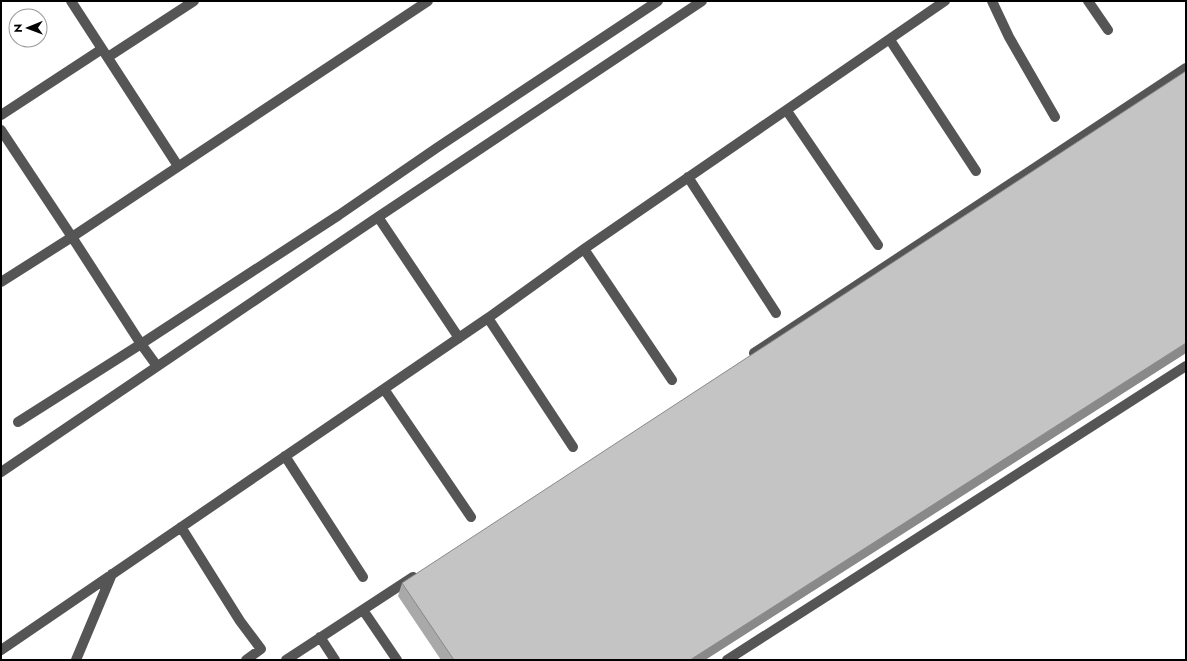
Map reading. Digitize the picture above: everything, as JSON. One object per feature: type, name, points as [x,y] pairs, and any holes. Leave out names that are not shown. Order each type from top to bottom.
[{"type":"street","points":[[71,1],[178,166]]},
{"type":"street","points":[[1,115],[194,1]]},
{"type":"street","points":[[1,282],[72,237],[428,1]]},
{"type":"street","points":[[18,422],[339,215],[438,147],[658,1]]},
{"type":"street","points":[[1,472],[702,1]]},
{"type":"street","points":[[1,650],[384,390],[584,249],[945,1]]},
{"type":"street","points":[[992,1],[1009,37],[1055,117]]},
{"type":"street","points":[[1088,1],[1108,30]]},
{"type":"street","points":[[890,40],[976,171]]},
{"type":"street","points":[[745,360],[1186,68]]},
{"type":"street","points":[[786,111],[878,245]]},
{"type":"street","points":[[1,130],[141,344],[157,366]]},
{"type":"street","points":[[688,177],[776,313]]},
{"type":"street","points":[[378,218],[459,338]]},
{"type":"street","points":[[584,249],[672,380]]},
{"type":"street","points":[[488,318],[573,447]]},
{"type":"street","points":[[726,660],[1186,366]]},
{"type":"street","points":[[384,390],[471,517]]},
{"type":"street","points":[[285,456],[364,576]]},
{"type":"street","points":[[181,527],[240,621],[261,650],[246,660]]},
{"type":"street","points":[[286,660],[422,571]]},
{"type":"street","points":[[76,660],[112,574]]},
{"type":"street","points":[[363,610],[397,660]]},
{"type":"street","points":[[320,637],[336,660]]},
{"type":"building","points":[[1186,71],[1186,343],[690,660],[454,660],[402,583]]}]
